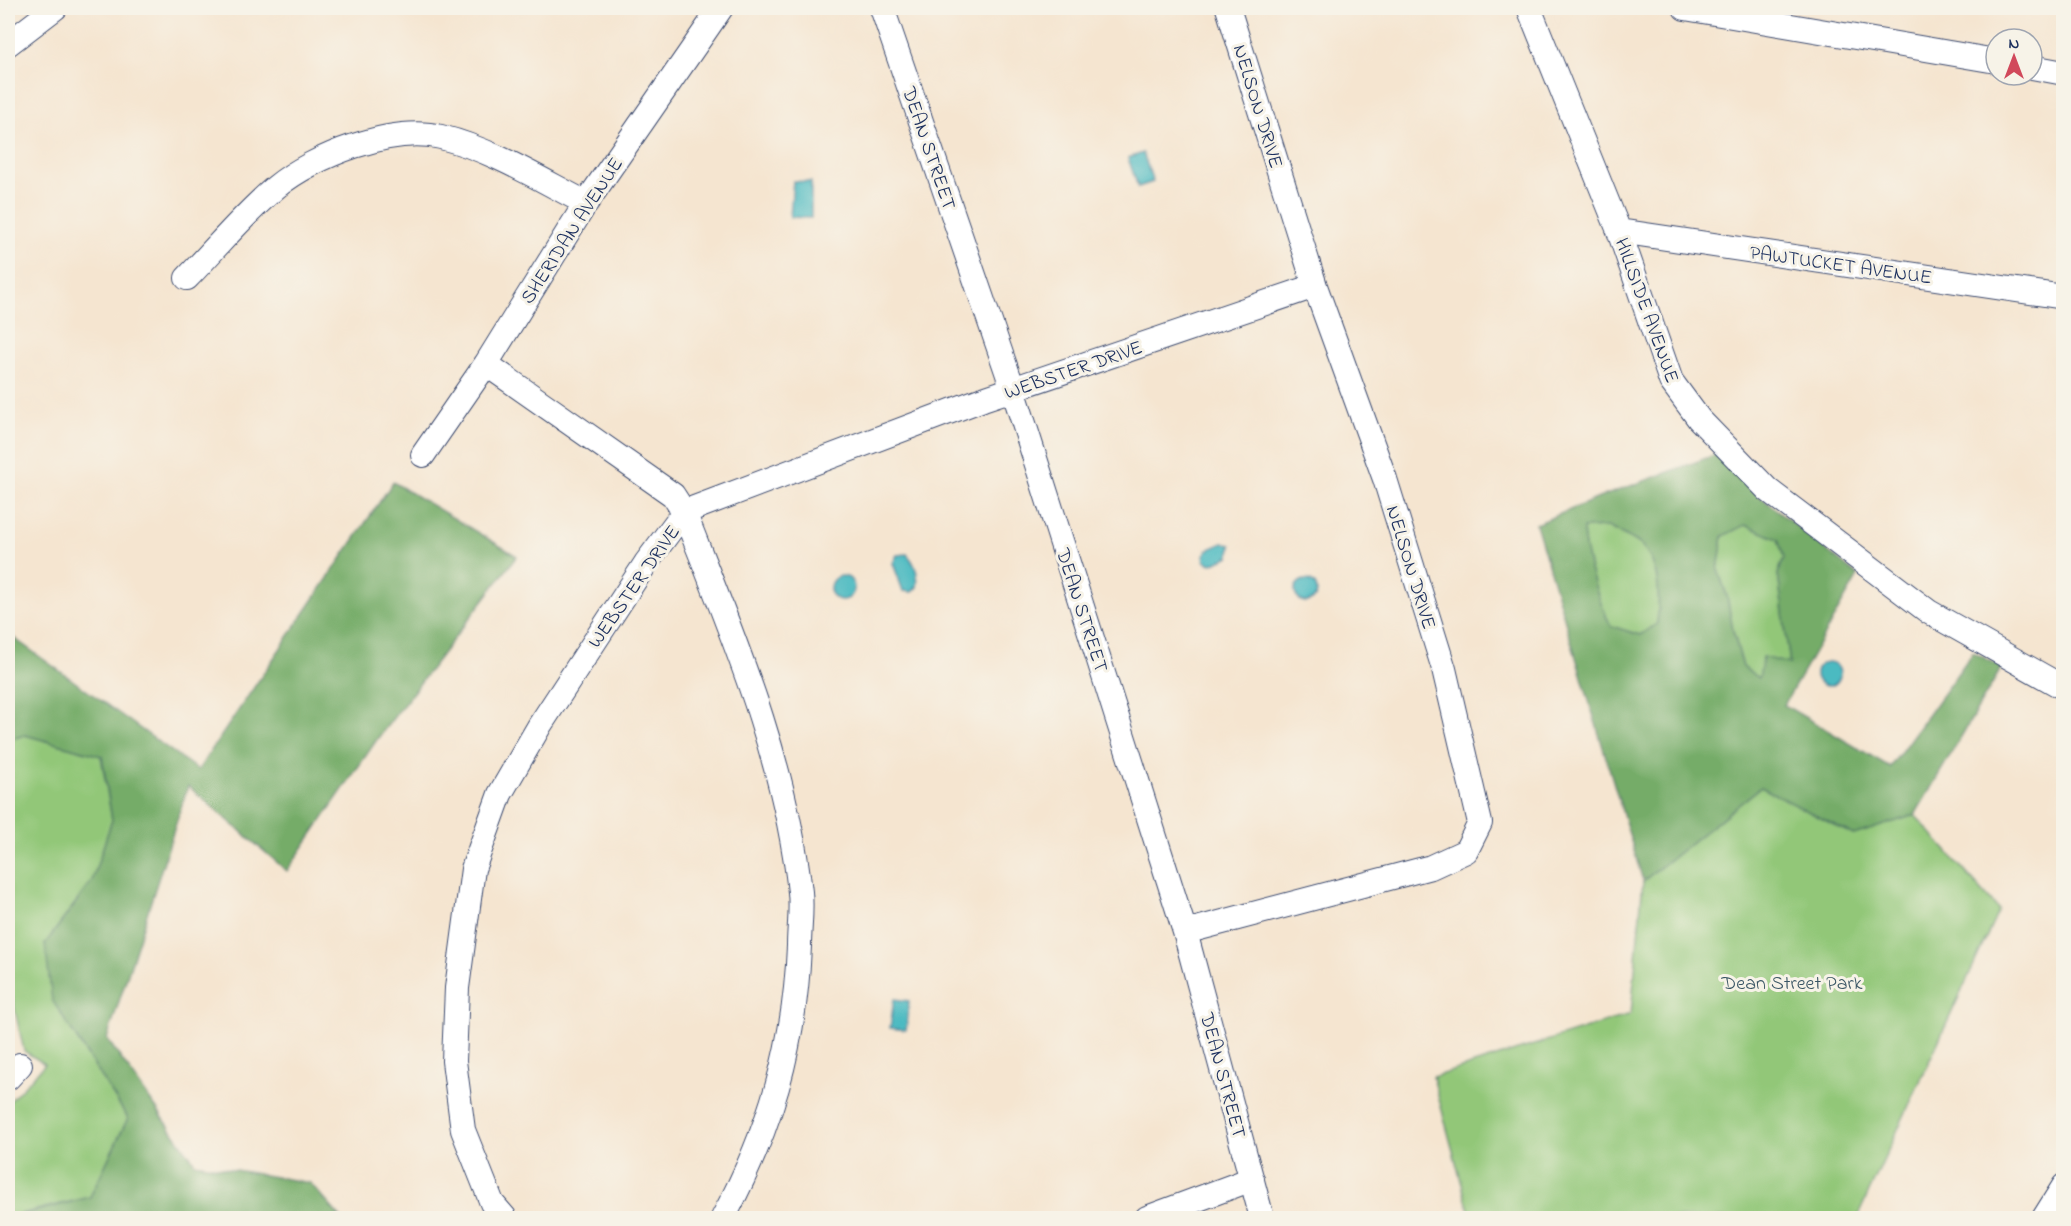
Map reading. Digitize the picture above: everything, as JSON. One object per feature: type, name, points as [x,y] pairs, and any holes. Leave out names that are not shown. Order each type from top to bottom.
[{"type":"street","points":[[8,44],[32,23],[55,8]]},
{"type":"street","name":"SHERIDAN AVENUE","points":[[423,455],[486,364],[586,203],[721,8]]},
{"type":"street","name":"DEAN STREET","points":[[882,8],[1012,389],[1185,932],[1262,1218]]},
{"type":"street","name":"NELSON DRIVE","points":[[1185,932],[1431,867],[1466,851],[1480,823],[1469,767],[1430,624],[1385,479],[1315,286],[1227,8]]},
{"type":"street","name":"HILLSIDE AVENUE","points":[[1529,8],[1619,231],[1671,381],[1699,419],[1768,490],[1929,612],[2064,688]]},
{"type":"street","points":[[1685,8],[1984,59]]},
{"type":"street","points":[[2044,69],[2064,73]]},
{"type":"street","points":[[187,279],[276,186],[326,157],[390,136],[438,136],[492,154],[586,203]]},
{"type":"street","name":"PAWTUCKET AVENUE","points":[[1619,231],[2064,297]]},
{"type":"street","name":"WEBSTER DRIVE","points":[[505,1218],[492,1203],[463,1130],[454,1061],[457,988],[473,869],[500,794],[540,725],[646,563],[684,512],[1012,389],[1315,286]]},
{"type":"street","points":[[486,364],[673,495],[684,512],[757,696],[789,819],[801,895],[797,982],[782,1078],[748,1171],[723,1218]]},
{"type":"street","points":[[1147,1218],[1252,1179]]},
{"type":"street","points":[[2044,1218],[2064,1186]]},
{"type":"green space","points":[[1717,454],[1756,493],[1858,576],[1784,705],[1890,767],[1973,652],[2002,667],[1915,815],[1854,835],[1761,787],[1643,881],[1536,524]],"holes":[[[1745,525],[1778,539],[1784,558],[1778,574],[1790,664],[1763,657],[1759,678],[1743,667],[1733,631],[1727,596],[1718,570],[1723,536]],[[1608,527],[1639,543],[1648,554],[1656,573],[1659,594],[1657,624],[1640,635],[1611,626],[1592,578],[1583,528]]]},
{"type":"green space","points":[[393,482],[517,556],[378,738],[287,871],[188,786],[107,1039],[195,1163],[310,1183],[341,1218],[8,1218],[90,1197],[128,1118],[52,1000],[45,944],[92,881],[112,820],[102,756],[25,735],[8,740],[8,634],[198,770]]},
{"type":"green space","points":[[1745,524],[1778,539],[1784,558],[1778,574],[1790,665],[1759,678],[1743,667],[1733,631],[1727,596],[1718,570],[1723,536]]},
{"type":"green space","points":[[1608,527],[1639,543],[1648,554],[1656,573],[1659,594],[1657,624],[1640,635],[1611,626],[1592,578],[1583,528]]},
{"type":"green space","points":[[25,735],[101,756],[112,820],[92,881],[45,944],[76,1038],[128,1118],[90,1197],[8,1217],[8,1103],[45,1064],[24,1051],[8,979],[8,740]]},
{"type":"green space","name":"Dean Street Park","points":[[1761,787],[1853,835],[1915,815],[1999,910],[1857,1218],[1471,1218],[1433,1077],[1631,1014],[1643,881]]},
{"type":"water","points":[[1143,153],[1153,182],[1138,187],[1128,158]]},
{"type":"water","points":[[793,181],[811,182],[811,218],[790,217]]},
{"type":"water","points":[[1223,543],[1231,545],[1230,556],[1211,564],[1205,561],[1204,555],[1207,550]]},
{"type":"water","points":[[907,554],[917,574],[917,587],[912,592],[903,591],[893,563],[897,555]]},
{"type":"water","points":[[842,576],[847,577],[853,583],[853,593],[847,599],[842,600],[837,599],[831,593],[830,588],[831,583],[837,577]]},
{"type":"water","points":[[1306,580],[1314,583],[1317,591],[1314,599],[1306,602],[1298,599],[1295,591],[1298,583]]},
{"type":"water","points":[[1828,662],[1833,663],[1839,669],[1839,679],[1833,685],[1828,686],[1823,685],[1817,679],[1816,674],[1817,669],[1823,663]]},
{"type":"water","points":[[894,999],[909,1001],[906,1030],[890,1028]]}]
